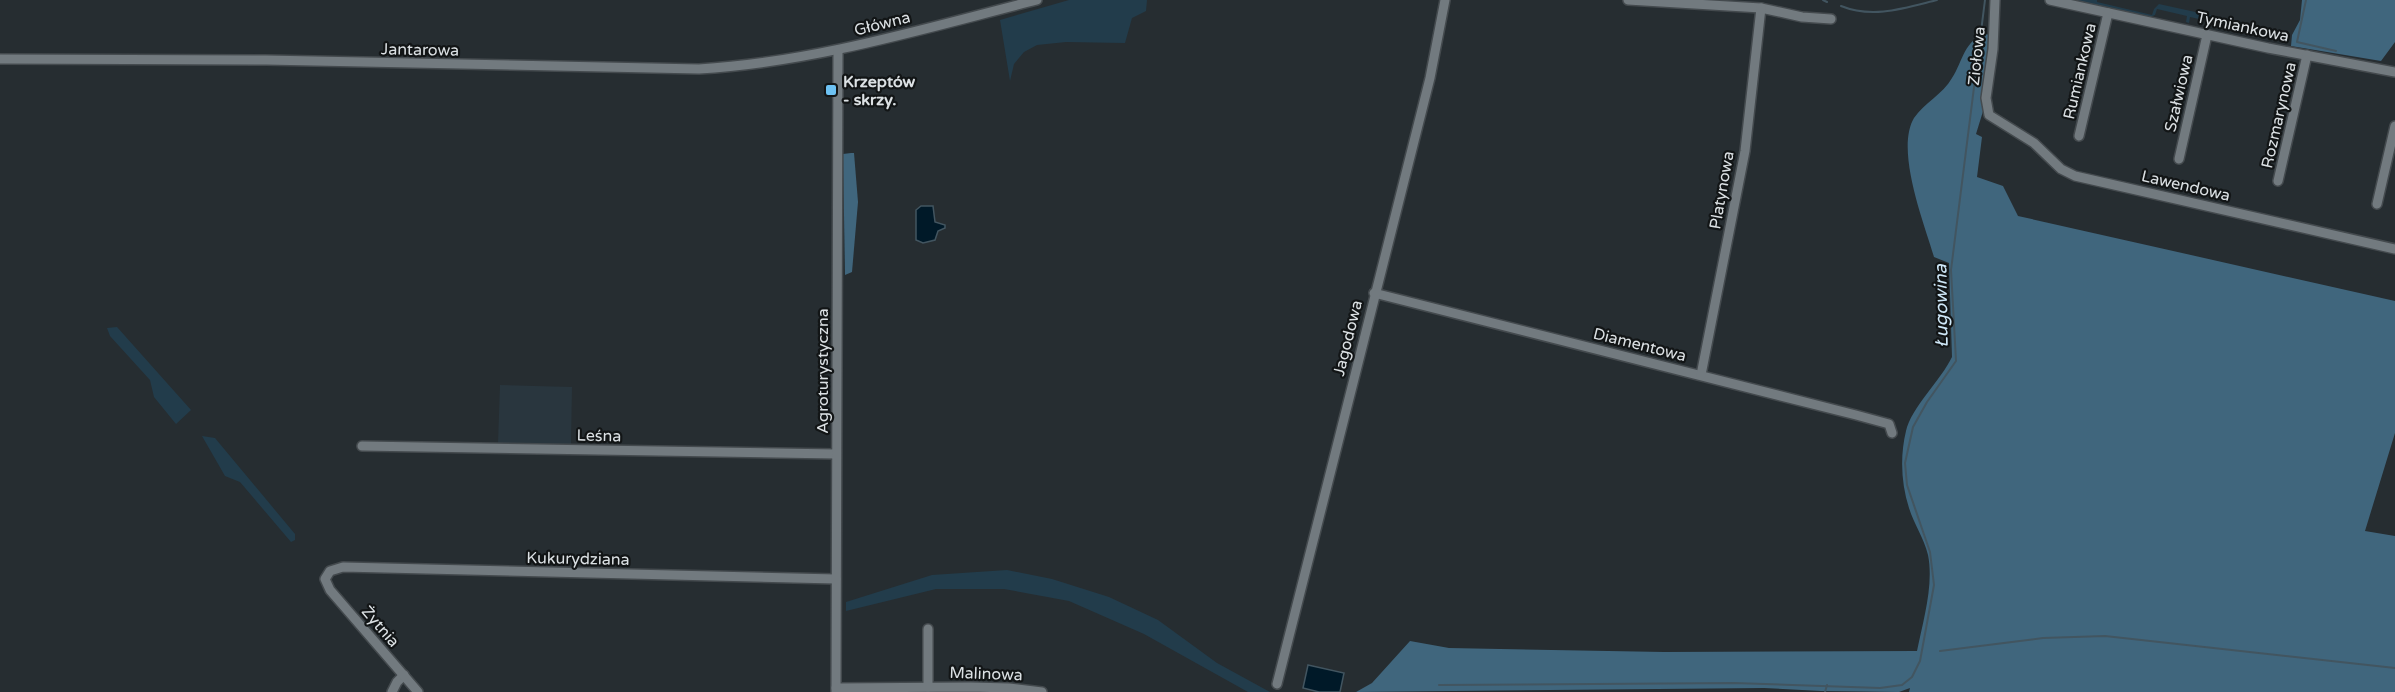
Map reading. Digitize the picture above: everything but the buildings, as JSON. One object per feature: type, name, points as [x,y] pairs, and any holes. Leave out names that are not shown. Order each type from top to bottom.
[{"type":"street","name":"Główna","points":[[838,50],[1037,0]]},
{"type":"street","name":"Jagodowa","points":[[1277,684],[1430,78],[1445,0]]},
{"type":"street","points":[[1628,0],[1761,8],[1802,17],[1831,19]]},
{"type":"street","name":"Ziołowa","points":[[1989,115],[1986,98],[1993,49],[1995,0]]},
{"type":"street","name":"Tymiankowa","points":[[2050,0],[2207,35],[2395,72]]},
{"type":"street","name":"Platynowa","points":[[1701,375],[1745,151],[1761,8]]},
{"type":"street","name":"Rumiankowa","points":[[2079,136],[2108,13]]},
{"type":"street","name":"Szałwiowa","points":[[2179,159],[2207,35]]},
{"type":"street","name":"Jantarowa","points":[[0,60],[204,59],[690,69],[742,66],[838,50]]},
{"type":"street","name":"Agroturystyczna","points":[[836,690],[838,50]]},
{"type":"street","name":"Rozmarynowa","points":[[2278,181],[2307,55]]},
{"type":"street","name":"Lawendowa","points":[[1989,115],[2034,143],[2061,170],[2075,176],[2395,249]]},
{"type":"street","points":[[2377,204],[2395,126]]},
{"type":"street","name":"Diamentowa","points":[[1374,293],[1889,424],[1892,433]]},
{"type":"street","name":"Leśna","points":[[362,446],[836,454]]},
{"type":"street","name":"Kukurydziana","points":[[325,579],[330,571],[343,567],[836,579]]},
{"type":"street","name":"Żytnia","points":[[325,579],[330,590],[418,692]]},
{"type":"street","name":"Malinowa","points":[[928,629],[928,687]]},
{"type":"street","points":[[392,692],[404,675]]},
{"type":"street","name":"Malinowa","points":[[836,690],[928,687],[1009,688],[1042,692]]},
{"type":"shaded area","points":[[1069,0],[1147,0],[1146,11],[1132,18],[1125,43],[1066,42],[1037,45],[1024,52],[1014,64],[1010,81],[1000,20]]},
{"type":"shaded area","points":[[2073,0],[2097,0],[2097,2],[2152,15],[2159,4],[2245,23],[2244,29],[2190,17],[2189,23],[2186,22],[2187,16],[2157,9],[2155,15],[2150,17]]},
{"type":"shaded area","points":[[2302,0],[2395,0],[2395,42],[2381,61],[2291,46],[2292,35],[2300,20]]},
{"type":"shaded area","points":[[1987,34],[1990,37],[1984,108],[1976,134],[1982,137],[1977,177],[2003,186],[2018,216],[2395,301],[2395,433],[2365,531],[2395,536],[2395,692],[1909,692],[1910,688],[1899,692],[1764,688],[1356,692],[1372,683],[1410,641],[1449,648],[1664,652],[1917,651],[1930,578],[1928,555],[1906,499],[1902,470],[1903,450],[1909,422],[1952,357],[1949,263],[1934,257],[1924,225],[1909,167],[1909,132],[1918,113],[1948,84],[1969,46],[1979,37]]},
{"type":"shaded area","points":[[854,153],[858,202],[852,272],[845,275],[843,154]]},
{"type":"shaded area","points":[[921,206],[933,206],[935,222],[945,225],[945,228],[938,231],[935,240],[923,243],[916,240],[916,210]]},
{"type":"shaded area","points":[[117,327],[191,410],[176,424],[154,397],[150,380],[110,336],[107,328]]},
{"type":"shaded area","points":[[500,385],[572,387],[571,444],[498,443]]},
{"type":"shaded area","points":[[202,436],[215,438],[295,534],[295,540],[291,542],[240,482],[225,476]]},
{"type":"shaded area","points":[[1007,570],[1052,579],[1109,597],[1158,620],[1217,663],[1270,692],[1248,692],[1144,634],[1069,601],[1004,589],[936,589],[846,611],[846,602],[932,575]]},
{"type":"shaded area","points":[[1308,665],[1344,673],[1340,692],[1319,692],[1303,688]]},
{"type":"waterway","points":[[1823,0],[1827,2]]},
{"type":"waterway","points":[[1841,6],[1853,10],[1877,12],[1937,0]]},
{"type":"waterway","name":"Ługowina","points":[[1439,685],[1734,683],[1880,688],[1902,685],[1912,677],[1920,661],[1934,585],[1930,552],[1907,485],[1905,463],[1913,427],[1927,402],[1956,361],[1951,270],[1985,0]]},
{"type":"waterway","points":[[2306,0],[2297,42],[2336,51]]},
{"type":"waterway","points":[[1940,651],[2043,638],[2105,636],[2395,668]]},
{"type":"waterway","name":"Ługowina","points":[[1825,692],[1827,685]]},
{"type":"place","name":"Krzeptów - skrzy.","points":[[831,90]]}]
